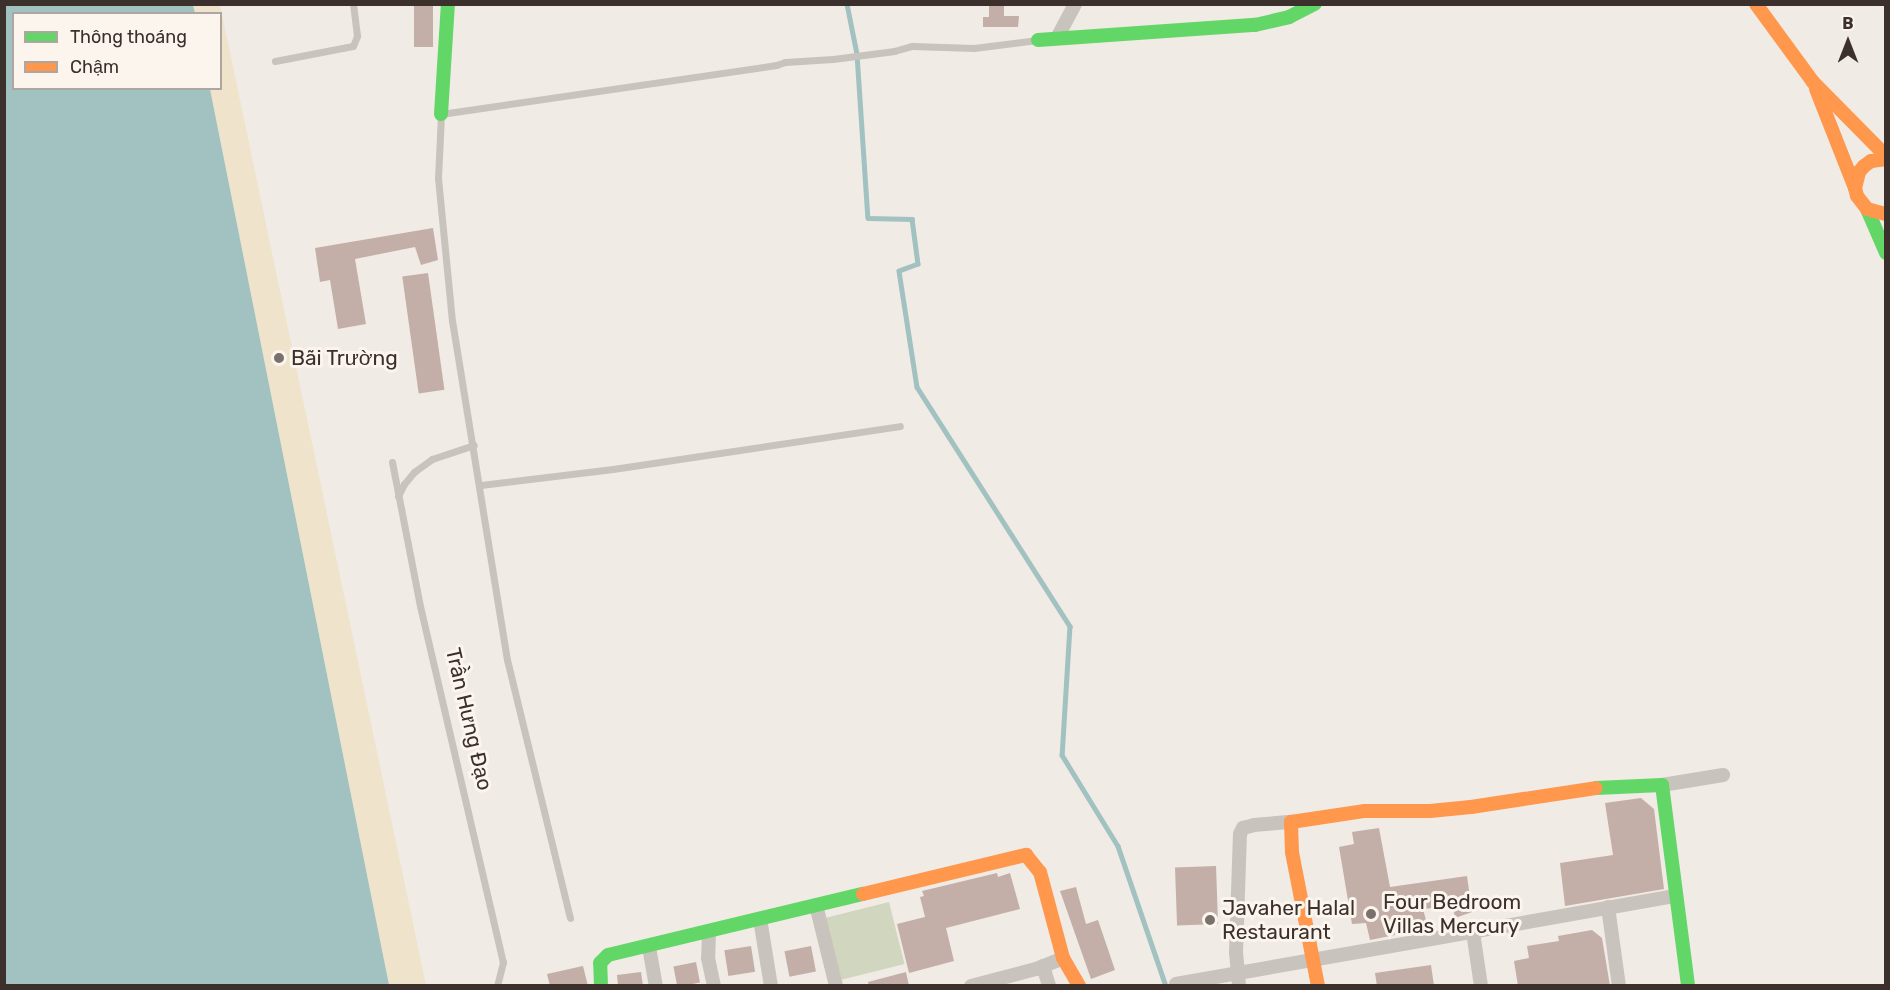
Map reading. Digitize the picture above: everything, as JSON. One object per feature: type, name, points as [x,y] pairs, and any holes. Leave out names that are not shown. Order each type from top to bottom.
[{"type":"street","points":[[441,114],[448,4]]},
{"type":"street","points":[[1057,38],[1075,4]]},
{"type":"street","points":[[1038,40],[1255,25],[1289,17],[1315,4]]},
{"type":"street","points":[[1756,4],[1813,82],[1886,157],[1871,161],[1864,166],[1859,172],[1855,188]]},
{"type":"street","points":[[1813,82],[1857,196],[1867,209],[1886,253]]},
{"type":"street","points":[[1867,209],[1886,214]]},
{"type":"street","points":[[1238,979],[1240,834],[1243,828],[1365,811],[1430,811],[1471,807],[1604,785],[1662,785],[1723,775]]},
{"type":"street","points":[[1662,785],[1688,986]]},
{"type":"street","points":[[1291,822],[1292,852],[1318,986]]},
{"type":"street","points":[[602,986],[600,963],[608,955],[709,933],[1026,855],[1040,872],[1063,958],[1079,986]]},
{"type":"street","points":[[1176,984],[1238,979],[1313,958],[1675,896]]},
{"type":"street","points":[[816,905],[836,986]]},
{"type":"street","points":[[1608,908],[1619,986]]},
{"type":"street","points":[[760,919],[771,986]]},
{"type":"street","points":[[1473,932],[1481,986]]},
{"type":"street","points":[[709,933],[708,958],[714,986]]},
{"type":"street","points":[[649,947],[656,986]]},
{"type":"street","points":[[971,986],[1043,966],[1063,958]]},
{"type":"street","points":[[1043,966],[1049,986]]},
{"type":"lane","points":[[275,61],[353,46],[357,36],[353,4]]},
{"type":"lane","points":[[570,918],[507,660],[481,485],[452,321],[438,178],[441,114],[785,62],[833,59],[877,51],[894,51],[912,46],[974,48],[1038,40]]},
{"type":"lane","points":[[481,485],[613,469],[900,426]]},
{"type":"lane","points":[[399,496],[404,484],[414,472],[432,459],[474,445]]},
{"type":"lane","name":"Trần Hưng Đạo","points":[[392,462],[420,606],[503,962],[497,986]]},
{"type":"green space","points":[[889,902],[904,964],[839,981],[823,918]]},
{"type":"sand","name":"Bãi Trường","points":[[193,5],[220,5],[221,12],[195,12]]},
{"type":"sand","name":"Bãi Trường","points":[[222,15],[426,985],[389,985],[210,90],[222,90]]},
{"type":"water","points":[[5,4],[193,5],[195,12],[12,12],[12,90],[210,90],[389,985],[5,985]]},
{"type":"building","points":[[414,4],[433,4],[433,47],[414,47]]},
{"type":"building","points":[[989,4],[1004,4],[1004,16],[1019,16],[1018,27],[983,27],[983,17],[989,17]]},
{"type":"building","points":[[433,228],[438,260],[421,265],[415,247],[355,259],[366,324],[338,329],[330,280],[320,282],[315,248]]},
{"type":"building","points":[[428,273],[444,390],[419,393],[402,277]]},
{"type":"building","points":[[1641,798],[1654,809],[1664,889],[1565,906],[1560,863],[1613,855],[1605,803]]},
{"type":"building","points":[[1379,828],[1390,887],[1467,876],[1472,912],[1455,918],[1453,906],[1423,909],[1427,924],[1394,928],[1395,935],[1370,940],[1366,923],[1352,924],[1339,847],[1354,844],[1352,832]]},
{"type":"building","points":[[1216,866],[1218,924],[1177,925],[1175,867]]},
{"type":"building","points":[[997,873],[998,877],[1010,873],[1020,909],[946,928],[954,961],[909,973],[897,924],[925,917],[920,897],[924,896],[922,891]]},
{"type":"building","points":[[1076,887],[1086,924],[1098,920],[1115,970],[1091,979],[1060,891]]},
{"type":"building","points":[[1592,930],[1602,938],[1610,986],[1518,986],[1514,961],[1529,958],[1527,946],[1559,941],[1558,936]]},
{"type":"building","points":[[751,946],[755,972],[728,976],[724,950]]},
{"type":"building","points":[[811,946],[816,972],[789,977],[784,951]]},
{"type":"building","points":[[696,962],[700,983],[677,986],[673,966]]},
{"type":"building","points":[[1431,965],[1434,986],[1377,986],[1375,973]]},
{"type":"building","points":[[583,966],[588,986],[550,986],[547,974]]},
{"type":"building","points":[[641,972],[643,986],[618,986],[617,975]]},
{"type":"building","points":[[906,972],[909,986],[869,986],[868,982]]},
{"type":"waterway","points":[[847,4],[857,54],[868,218],[912,219],[918,264],[899,271],[917,387],[1070,626],[1062,755],[1118,846],[1166,986]]},
{"type":"traffic: fast","points":[[441,114],[448,4]]},
{"type":"traffic: fast","points":[[1038,40],[1255,25],[1289,17],[1315,4]]},
{"type":"traffic: fast","points":[[1867,209],[1886,253]]},
{"type":"traffic: fast","points":[[1596,788],[1662,785],[1688,986]]},
{"type":"traffic: fast","points":[[601,986],[600,963],[608,955],[863,894]]},
{"type":"traffic: slow","points":[[1756,4],[1813,82],[1886,156]]},
{"type":"traffic: slow","points":[[1816,89],[1855,188]]},
{"type":"traffic: slow","points":[[1886,159],[1871,161],[1864,166],[1859,172],[1855,188],[1857,196],[1867,209],[1886,214]]},
{"type":"traffic: slow","points":[[1318,986],[1292,852],[1291,822],[1365,811],[1430,811],[1471,807],[1596,788]]},
{"type":"traffic: slow","points":[[863,894],[1026,855],[1040,872],[1063,958],[1079,986]]},
{"type":"place","name":"Bãi Trường","points":[[279,358]]},
{"type":"place","name":"Four Bedroom Villas Mercury","points":[[1371,914]]},
{"type":"place","name":"Javaher Halal Restaurant","points":[[1210,920]]}]
